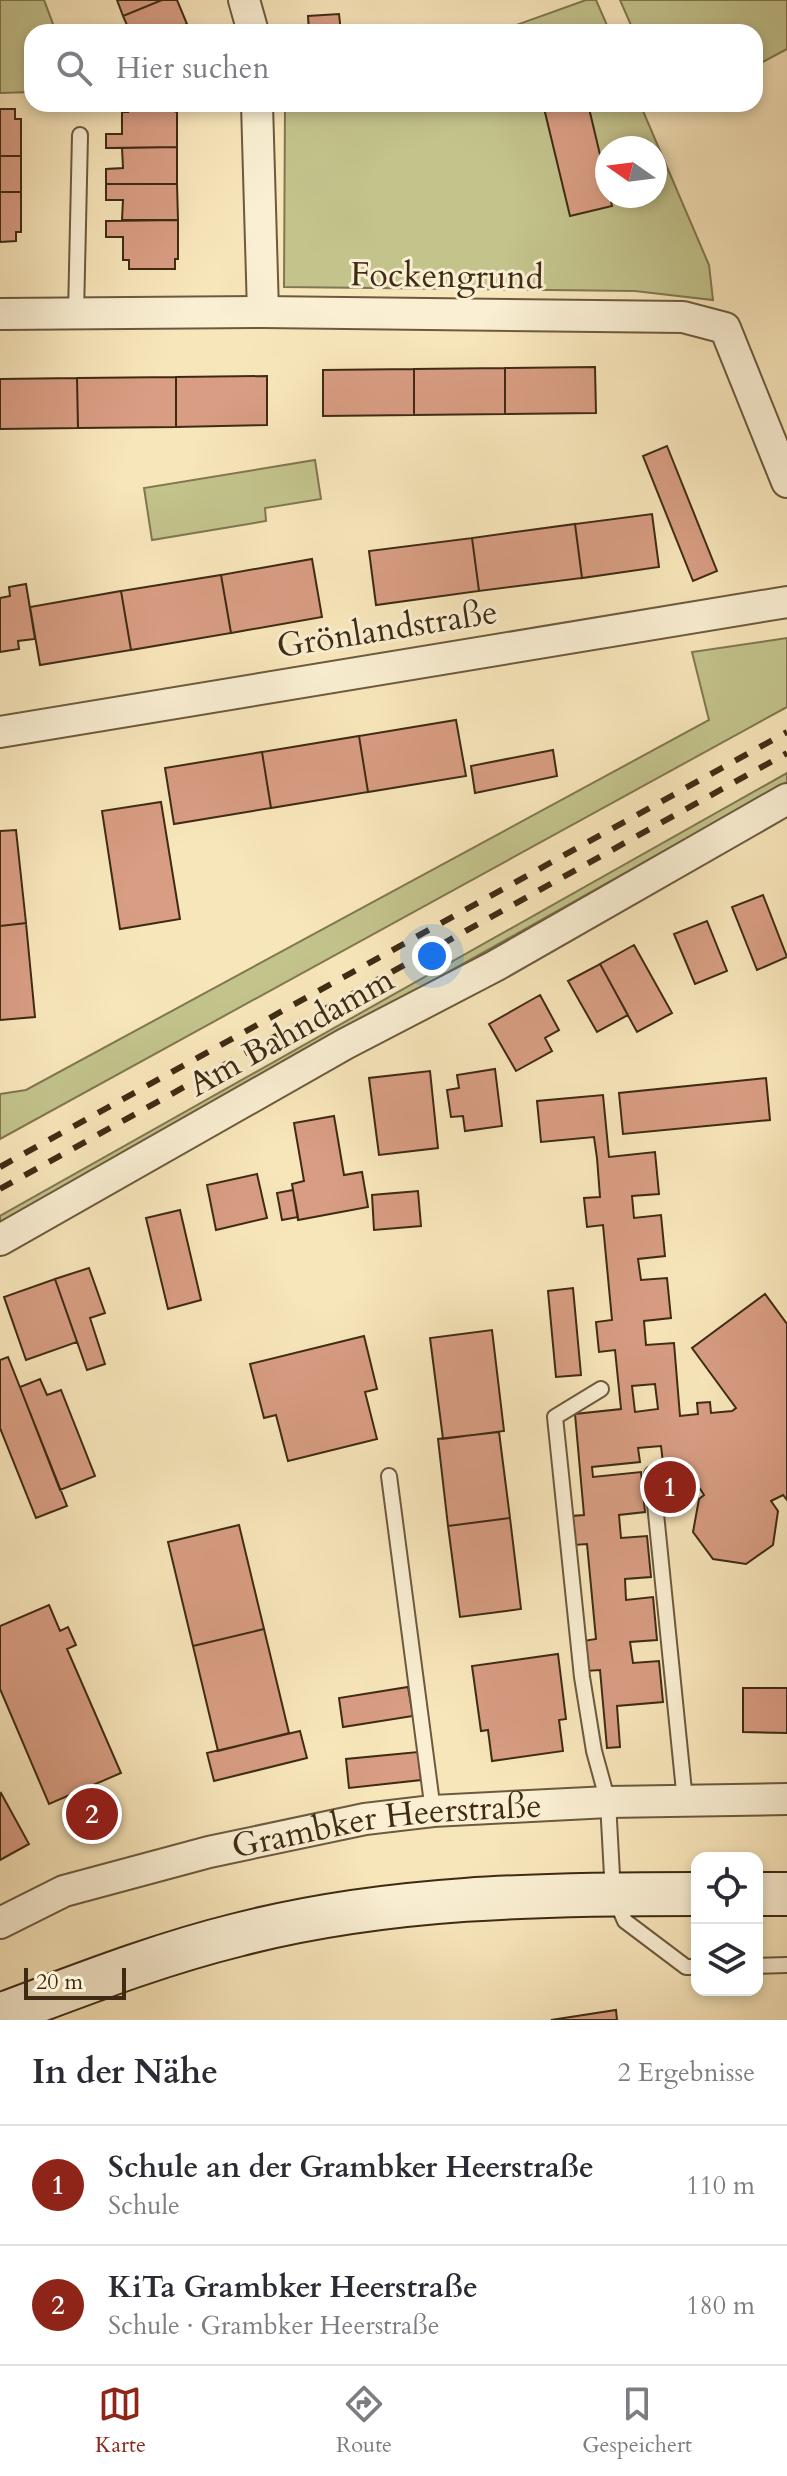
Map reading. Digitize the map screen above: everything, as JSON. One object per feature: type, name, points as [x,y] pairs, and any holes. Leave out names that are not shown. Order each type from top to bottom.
[{"type":"main road","points":[[0,2015],[127,1968],[253,1931],[445,1900],[691,1894]]},
{"type":"main road","points":[[763,1894],[787,1894]]},
{"type":"street","points":[[244,0],[251,24]]},
{"type":"street","points":[[257,112],[263,312]]},
{"type":"street","name":"Fockengrund","points":[[0,314],[263,312],[683,317],[725,328],[787,482]]},
{"type":"street","name":"Grönlandstraße","points":[[0,732],[787,602]]},
{"type":"street","name":"Am Bahndamm","points":[[0,1240],[332,1052],[495,966],[787,799]]},
{"type":"street","name":"Grambker Heerstraße","points":[[0,1923],[64,1891],[209,1852],[365,1819],[433,1811],[608,1802],[787,1799]]},
{"type":"lane","points":[[76,314],[80,135]]},
{"type":"lane","points":[[601,1389],[555,1417],[582,1677],[594,1751],[608,1802],[613,1894],[625,1921],[686,1967],[691,1967]]},
{"type":"lane","points":[[652,1474],[685,1801]]},
{"type":"lane","points":[[389,1476],[433,1811]]},
{"type":"lane","points":[[763,1966],[787,1965]]},
{"type":"green space","points":[[0,0],[44,0],[53,24],[24,24],[24,92],[0,93]]},
{"type":"green space","points":[[586,0],[596,0],[606,24],[519,24]]},
{"type":"green space","points":[[620,0],[787,0],[787,49],[763,62],[763,24],[630,24]]},
{"type":"green space","points":[[285,112],[643,112],[654,136],[595,136],[595,208],[667,208],[667,167],[709,265],[713,300],[635,291],[284,287]]},
{"type":"green space","points":[[315,460],[321,499],[265,508],[266,521],[152,540],[144,488]]},
{"type":"green space","points":[[787,638],[787,707],[0,1139],[0,1094],[26,1090],[709,720],[692,652]]},
{"type":"green space","points":[[787,773],[787,782],[0,1228],[0,1216]]},
{"type":"building","points":[[117,0],[162,0],[123,16]]},
{"type":"building","points":[[162,0],[177,0],[187,24],[126,24],[123,16]]},
{"type":"building","points":[[339,14],[340,24],[308,24],[308,16]]},
{"type":"building","points":[[0,109],[15,109],[15,119],[21,119],[21,156],[0,156]]},
{"type":"building","points":[[122,112],[177,112],[177,147],[106,148],[106,134],[122,134]]},
{"type":"building","points":[[545,112],[590,112],[596,136],[595,208],[604,208],[570,216]]},
{"type":"building","points":[[177,147],[177,184],[106,184],[106,169],[123,168],[122,148]]},
{"type":"building","points":[[0,156],[21,156],[21,192],[0,192]]},
{"type":"building","points":[[106,184],[177,184],[178,220],[122,220],[123,200],[106,200]]},
{"type":"building","points":[[0,192],[21,192],[21,232],[16,232],[16,241],[0,242]]},
{"type":"building","points":[[178,220],[175,269],[129,269],[129,260],[123,260],[123,237],[106,237],[106,221]]},
{"type":"building","points":[[595,367],[596,413],[505,414],[505,368]]},
{"type":"building","points":[[505,368],[505,414],[414,415],[414,369]]},
{"type":"building","points":[[414,369],[414,415],[323,416],[323,370]]},
{"type":"building","points":[[267,376],[267,425],[176,427],[176,377]]},
{"type":"building","points":[[176,377],[176,427],[78,428],[77,378]]},
{"type":"building","points":[[77,378],[78,428],[0,429],[0,379]]},
{"type":"building","points":[[667,446],[717,571],[693,581],[643,456]]},
{"type":"building","points":[[652,514],[659,567],[582,578],[575,524]]},
{"type":"building","points":[[575,524],[582,578],[479,591],[472,538]]},
{"type":"building","points":[[472,538],[479,591],[376,605],[369,551]]},
{"type":"building","points":[[312,559],[322,617],[231,633],[221,575]]},
{"type":"building","points":[[221,575],[231,633],[131,650],[121,591]]},
{"type":"building","points":[[26,584],[35,639],[18,641],[19,649],[0,652],[0,598],[10,596],[9,587]]},
{"type":"building","points":[[121,591],[131,650],[40,665],[30,607]]},
{"type":"building","points":[[456,720],[466,776],[368,792],[359,736]]},
{"type":"building","points":[[359,736],[368,792],[271,808],[262,752]]},
{"type":"building","points":[[553,750],[557,776],[475,793],[471,766]]},
{"type":"building","points":[[262,752],[271,808],[174,824],[165,768]]},
{"type":"building","points":[[161,802],[180,919],[120,929],[102,811]]},
{"type":"building","points":[[16,830],[26,923],[0,926],[0,831]]},
{"type":"building","points":[[763,895],[787,957],[757,970],[732,907]]},
{"type":"building","points":[[707,921],[727,971],[695,984],[674,934]]},
{"type":"building","points":[[26,923],[35,1017],[0,1020],[0,926]]},
{"type":"building","points":[[634,945],[672,1013],[637,1032],[600,964]]},
{"type":"building","points":[[600,964],[628,1015],[597,1032],[568,981]]},
{"type":"building","points":[[540,995],[559,1030],[545,1038],[552,1051],[516,1071],[489,1024]]},
{"type":"building","points":[[495,1069],[502,1126],[465,1131],[463,1116],[451,1117],[447,1090],[459,1088],[457,1075]]},
{"type":"building","points":[[430,1071],[438,1148],[379,1155],[369,1078]]},
{"type":"building","points":[[766,1078],[770,1120],[623,1134],[619,1093]]},
{"type":"building","points":[[603,1095],[609,1157],[655,1152],[659,1194],[632,1196],[634,1218],[661,1215],[665,1256],[638,1259],[641,1280],[667,1278],[671,1318],[644,1321],[646,1345],[674,1343],[680,1416],[698,1414],[697,1403],[710,1402],[711,1413],[736,1408],[692,1348],[765,1294],[787,1324],[787,1500],[783,1495],[771,1501],[778,1511],[773,1545],[746,1564],[713,1559],[693,1532],[699,1499],[704,1495],[682,1461],[663,1463],[661,1446],[638,1448],[640,1462],[592,1467],[593,1477],[641,1472],[645,1512],[619,1515],[621,1538],[647,1536],[651,1577],[625,1579],[626,1600],[653,1597],[657,1640],[630,1642],[633,1663],[659,1661],[663,1702],[617,1706],[620,1747],[607,1748],[600,1670],[586,1671],[583,1641],[596,1639],[587,1544],[574,1545],[571,1516],[584,1515],[575,1414],[621,1409],[615,1350],[599,1352],[596,1322],[612,1320],[603,1225],[587,1227],[584,1198],[600,1197],[597,1158],[594,1137],[541,1142],[537,1101]],"holes":[[[655,1384],[658,1409],[635,1412],[632,1386]]]},
{"type":"building","points":[[334,1116],[344,1175],[362,1172],[368,1207],[298,1220],[292,1184],[304,1181],[294,1123]]},
{"type":"building","points":[[257,1174],[267,1218],[216,1230],[207,1185]]},
{"type":"building","points":[[293,1190],[298,1217],[282,1220],[277,1193]]},
{"type":"building","points":[[418,1191],[421,1226],[374,1230],[372,1195]]},
{"type":"building","points":[[180,1210],[201,1300],[168,1309],[146,1218]]},
{"type":"building","points":[[89,1268],[105,1313],[90,1318],[105,1364],[87,1370],[55,1279]]},
{"type":"building","points":[[55,1279],[77,1342],[26,1360],[4,1297]]},
{"type":"building","points":[[573,1288],[581,1375],[556,1377],[548,1291]]},
{"type":"building","points":[[492,1330],[504,1431],[443,1439],[430,1338]]},
{"type":"building","points":[[364,1336],[377,1389],[365,1392],[377,1439],[288,1461],[276,1415],[264,1418],[250,1364]]},
{"type":"building","points":[[8,1357],[67,1506],[36,1518],[0,1428],[0,1360]]},
{"type":"building","points":[[40,1379],[47,1395],[61,1390],[95,1476],[60,1490],[20,1387]]},
{"type":"building","points":[[499,1432],[510,1518],[448,1526],[438,1439]]},
{"type":"building","points":[[510,1518],[521,1609],[460,1617],[448,1526]]},
{"type":"building","points":[[239,1525],[264,1629],[193,1646],[168,1542]]},
{"type":"building","points":[[49,1605],[60,1631],[68,1627],[76,1645],[67,1649],[121,1773],[49,1804],[0,1689],[0,1626]]},
{"type":"building","points":[[264,1629],[289,1733],[218,1751],[193,1646]]},
{"type":"building","points":[[558,1654],[566,1719],[559,1720],[563,1751],[492,1761],[488,1730],[481,1731],[472,1666]]},
{"type":"building","points":[[408,1687],[413,1716],[343,1727],[339,1698]]},
{"type":"building","points":[[743,1688],[787,1688],[787,1733],[743,1732]]},
{"type":"building","points":[[300,1731],[307,1758],[214,1781],[207,1753]]},
{"type":"building","points":[[418,1752],[421,1780],[349,1788],[346,1759]]},
{"type":"building","points":[[0,1794],[29,1844],[0,1860]]},
{"type":"building","points":[[616,2010],[617,2020],[551,2020]]},
{"type":"railway","points":[[0,1167],[787,732]]},
{"type":"railway","points":[[0,1189],[787,753]]},
{"type":"place","name":"Schule an der Grambker Heerstraße","points":[[670,1487]]},
{"type":"place","name":"KiTa Grambker Heerstraße","points":[[92,1814]]}]
